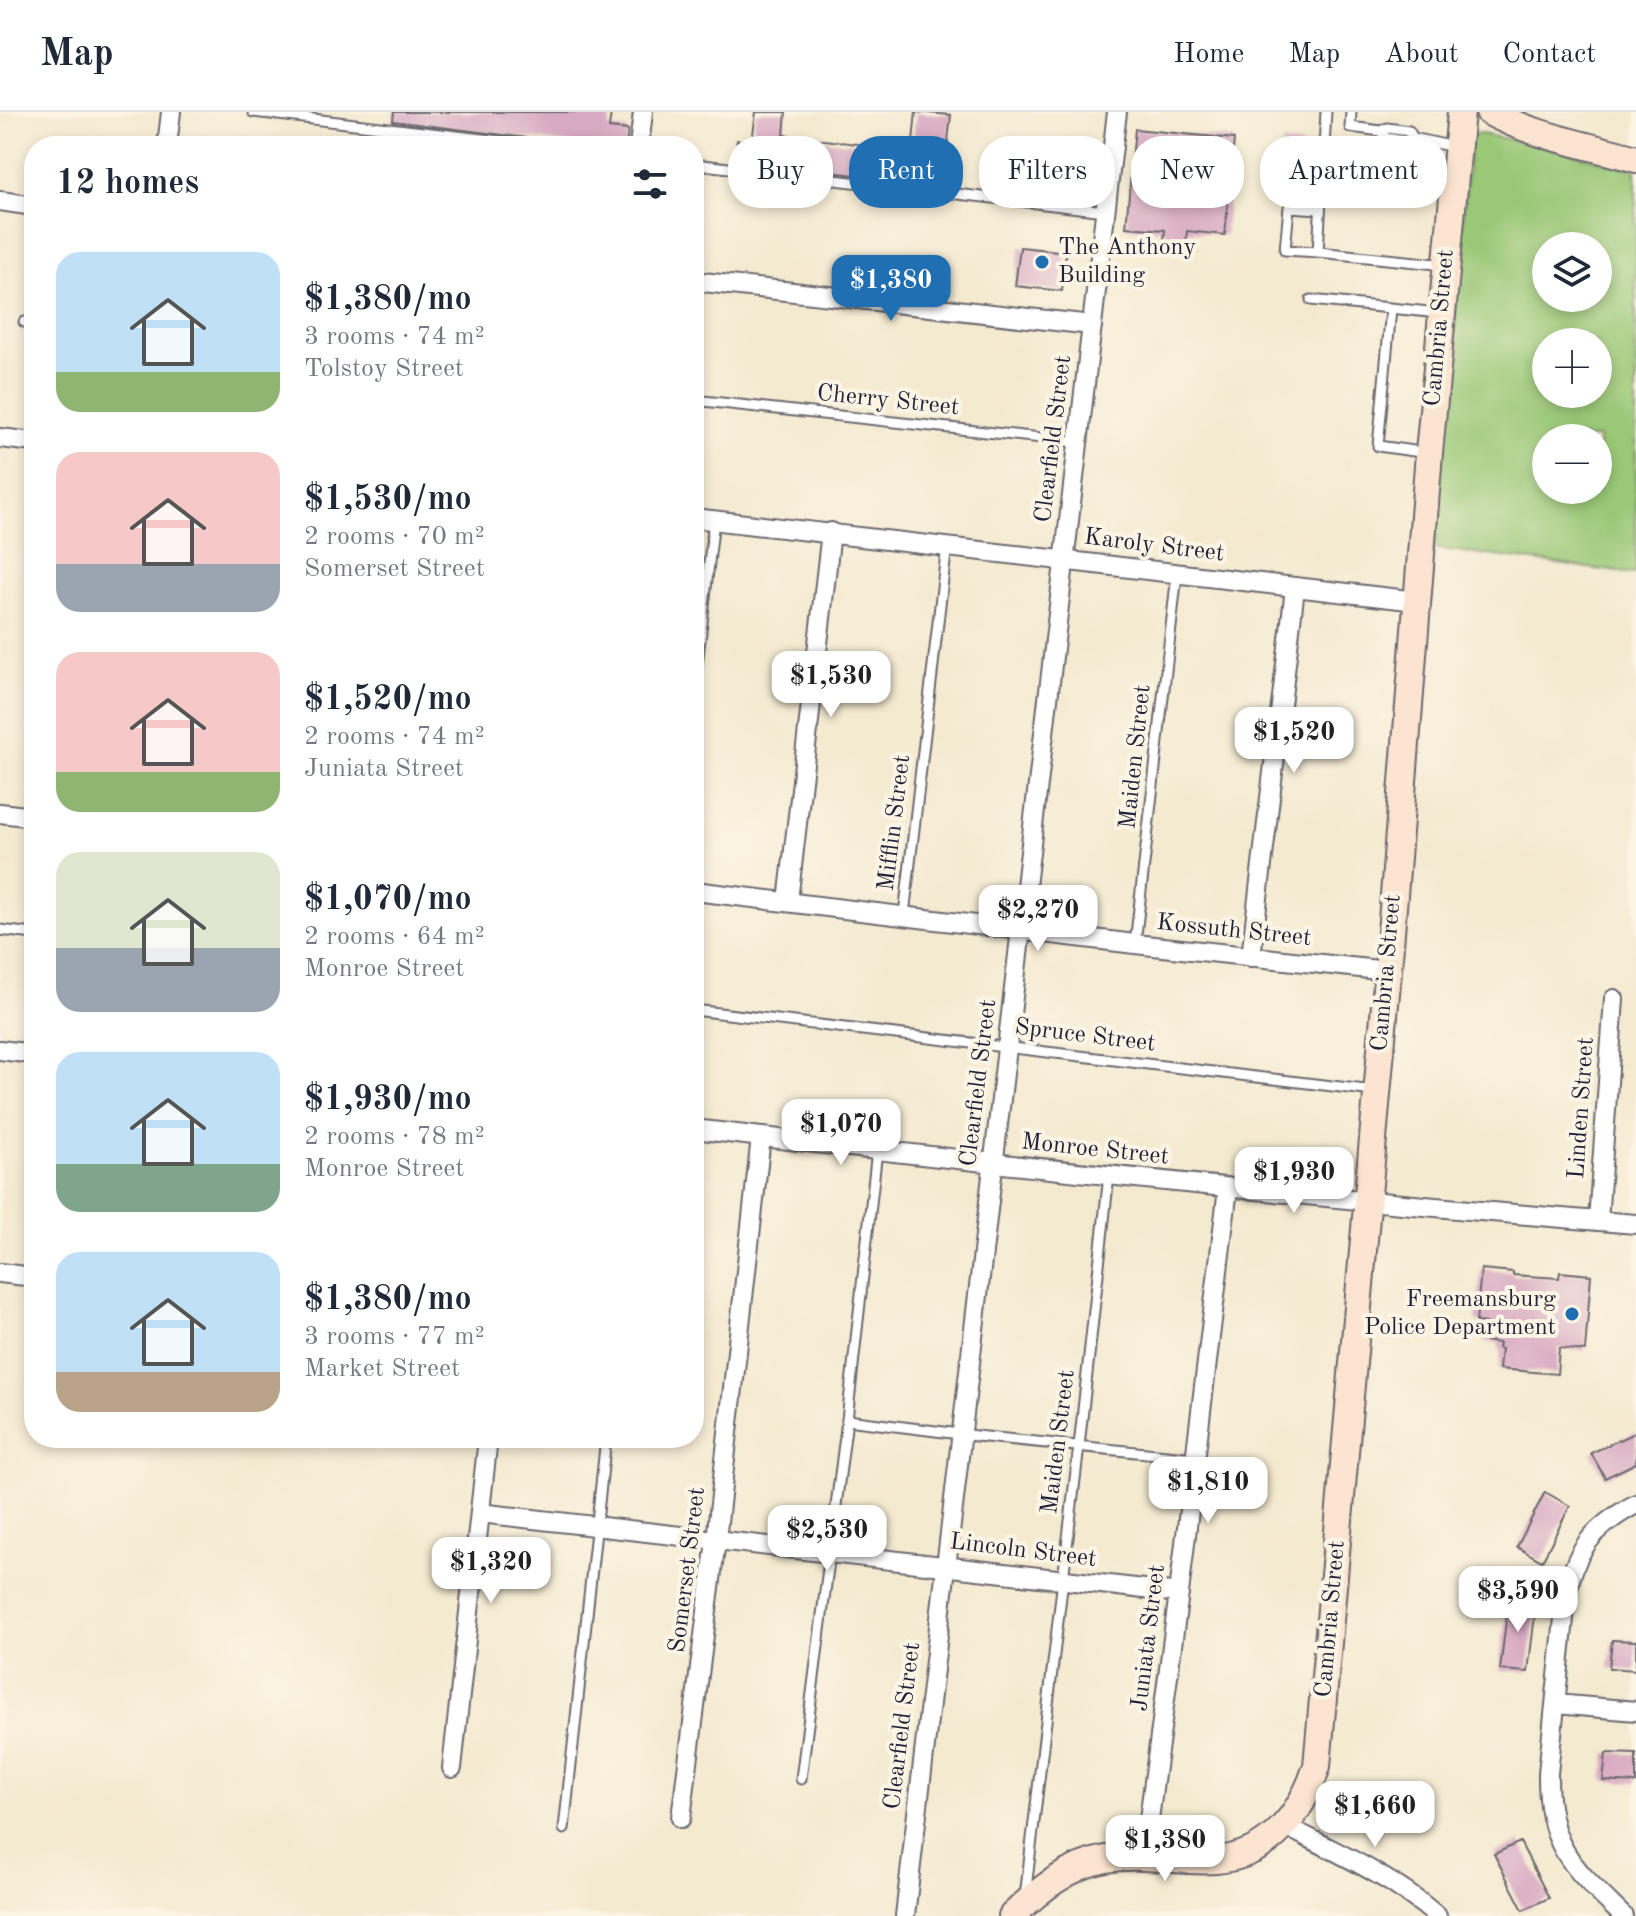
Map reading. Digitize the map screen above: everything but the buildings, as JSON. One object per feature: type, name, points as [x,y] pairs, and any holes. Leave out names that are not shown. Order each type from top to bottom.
[{"type":"street","points":[[168,136],[171,112]]},
{"type":"street","points":[[640,136],[643,112]]},
{"type":"street","name":"Clearfield Street","points":[[905,1916],[1117,112]]},
{"type":"street","name":"Cambria Street","points":[[1285,1826],[1305,1799],[1320,1754],[1429,453],[1461,112]]},
{"type":"street","points":[[1489,112],[1531,130],[1636,159]]},
{"type":"street","points":[[0,201],[24,205]]},
{"type":"street","points":[[704,282],[1092,325]]},
{"type":"street","points":[[0,438],[24,441]]},
{"type":"street","name":"Karoly Street","points":[[704,519],[1417,601]]},
{"type":"street","points":[[788,901],[831,532]]},
{"type":"street","points":[[1251,957],[1295,588]]},
{"type":"street","points":[[0,813],[24,816]]},
{"type":"street","name":"Kossuth Street","points":[[704,892],[1388,971]]},
{"type":"street","name":"Linden Street","points":[[1598,1221],[1614,999]]},
{"type":"street","points":[[0,1050],[24,1053]]},
{"type":"street","name":"Monroe Street","points":[[704,1130],[1228,1188],[1636,1224]]},
{"type":"street","name":"Somerset Street","points":[[681,1818],[761,1137]]},
{"type":"street","name":"Juniata Street","points":[[1144,1857],[1228,1188]]},
{"type":"street","points":[[0,1273],[24,1276]]},
{"type":"street","points":[[452,1768],[487,1448]]},
{"type":"street","points":[[1623,1916],[1578,1872],[1561,1846],[1548,1785],[1568,1586],[1577,1559],[1597,1530],[1610,1518],[1636,1504]]},
{"type":"street","name":"Lincoln Street","points":[[480,1513],[1179,1593]]},
{"type":"street","points":[[1556,1704],[1636,1711]]},
{"type":"street","points":[[1018,1910],[1061,1876],[1086,1864],[1104,1859],[1144,1857],[1229,1858],[1268,1842],[1285,1826],[1389,1881],[1437,1916]]},
{"type":"lane","points":[[253,112],[456,136]]},
{"type":"lane","points":[[1318,252],[1326,112]]},
{"type":"lane","points":[[1351,112],[1350,127],[1409,131],[1413,138],[1458,148]]},
{"type":"lane","points":[[704,165],[1105,211]]},
{"type":"lane","points":[[1320,209],[1289,207],[1285,250],[1446,265]]},
{"type":"lane","points":[[1311,300],[1442,313]]},
{"type":"lane","points":[[1391,309],[1378,446],[1429,453]]},
{"type":"lane","name":"Cherry Street","points":[[704,401],[1078,442]]},
{"type":"lane","points":[[704,606],[714,520]]},
{"type":"lane","name":"Mifflin Street","points":[[904,915],[947,545]]},
{"type":"lane","name":"Maiden Street","points":[[1135,944],[1177,574]]},
{"type":"lane","points":[[0,930],[24,933]]},
{"type":"lane","name":"Spruce Street","points":[[704,1011],[1376,1091]]},
{"type":"lane","points":[[801,1779],[847,1420],[877,1150]]},
{"type":"lane","name":"Maiden Street","points":[[1018,1910],[1063,1580],[1109,1175]]},
{"type":"lane","points":[[847,1420],[962,1435],[1196,1458]]},
{"type":"lane","points":[[564,1829],[605,1448]]},
{"type":"green space","points":[[1477,133],[1548,147],[1636,170],[1636,574],[1433,548],[1470,141]]},
{"type":"place","name":"The Anthony Building","points":[[1042,262]]},
{"type":"place","name":"Freemansburg Police Department","points":[[1572,1314]]}]
